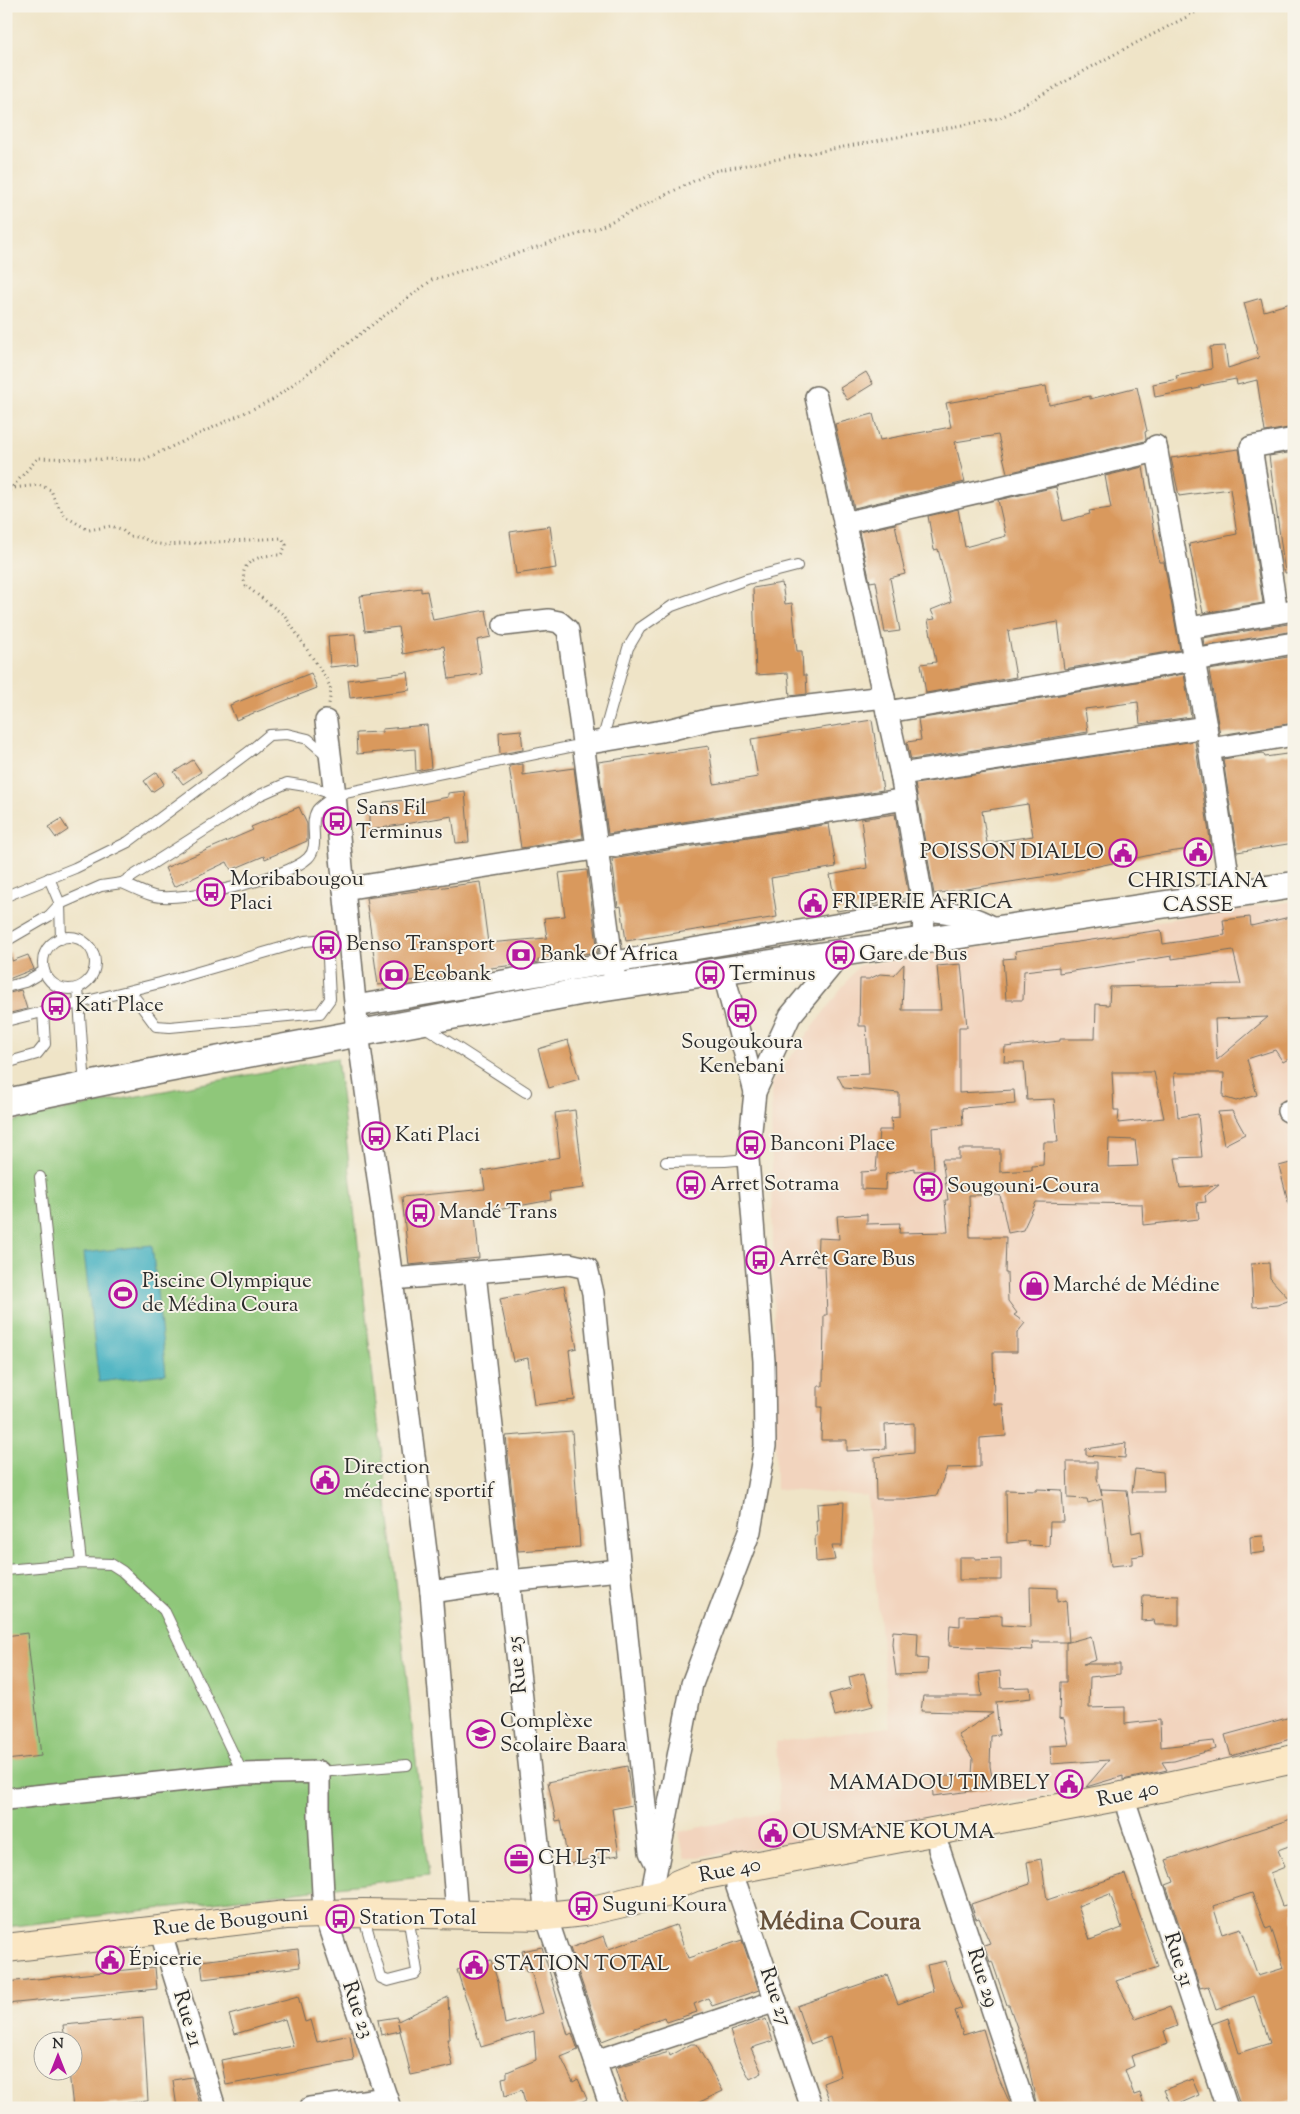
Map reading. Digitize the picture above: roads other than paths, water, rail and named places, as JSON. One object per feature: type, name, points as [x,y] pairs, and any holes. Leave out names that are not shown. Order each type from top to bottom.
[{"type":"main road","name":"Rue 40","points":[[458,1913],[546,1916],[584,1912],[661,1894],[695,1877],[1122,1796],[1294,1759]]},
{"type":"main road","name":"Rue 40","points":[[661,1894],[690,1896],[826,1868],[939,1849],[1128,1812],[1294,1775]]},
{"type":"main road","name":"Rue de Bougouni","points":[[6,1948],[324,1912],[458,1913]]},
{"type":"street","points":[[816,397],[902,774],[924,910],[923,941]]},
{"type":"street","points":[[1189,628],[1286,612],[1250,447],[1294,439]]},
{"type":"street","points":[[844,523],[1157,449],[1210,750],[1231,894]]},
{"type":"street","points":[[504,625],[549,620],[559,622],[568,630],[593,743],[597,848],[616,987]]},
{"type":"street","points":[[593,743],[712,719],[784,709],[885,705],[1194,659],[1294,642]]},
{"type":"street","points":[[326,722],[358,1033],[392,1279],[431,1592],[458,1913]]},
{"type":"street","points":[[902,774],[1206,727]]},
{"type":"street","points":[[1210,750],[1294,736]]},
{"type":"street","points":[[344,889],[906,799]]},
{"type":"street","points":[[6,1102],[579,992],[723,972],[1294,885]]},
{"type":"street","points":[[355,1006],[612,961],[924,910],[976,918],[998,930]]},
{"type":"street","points":[[657,1867],[692,1684],[750,1531],[765,1446],[764,1361],[748,1158],[755,1092],[790,1016],[842,953]]},
{"type":"street","points":[[723,972],[755,1092]]},
{"type":"street","points":[[392,1279],[569,1264],[587,1268],[593,1293],[650,1852],[657,1867],[661,1894]]},
{"type":"street","name":"Rue 25","points":[[475,1273],[546,1916],[611,2108]]},
{"type":"street","points":[[431,1592],[508,1581],[620,1570]]},
{"type":"street","points":[[6,1799],[243,1774],[319,1772]]},
{"type":"street","name":"Rue 23","points":[[319,1772],[319,1816],[324,1912],[388,2103]]},
{"type":"street","name":"Rue 31","points":[[1128,1812],[1227,2108]]},
{"type":"street","name":"Rue 29","points":[[939,1849],[1025,2108]]},
{"type":"street","name":"Rue 27","points":[[737,1887],[812,2108]]},
{"type":"street","name":"Rue 21","points":[[160,1930],[215,2108]]},
{"type":"street","points":[[596,2061],[776,2000]]},
{"type":"street","points":[[310,2108],[388,2103]]},
{"type":"lane","points":[[122,883],[154,896],[169,897],[222,891],[277,874],[308,858],[314,847],[314,823],[318,810],[335,796],[593,743],[628,648],[640,628],[672,606],[747,579],[797,566]]},
{"type":"lane","points":[[6,896],[128,842],[250,752],[269,735],[287,734],[308,739],[331,759]]},
{"type":"lane","points":[[6,941],[49,916],[60,904],[101,886],[122,883],[260,795],[287,783],[312,787],[335,796]]},
{"type":"lane","points":[[50,878],[60,904],[61,939]]},
{"type":"lane","points":[[6,1021],[130,991],[305,941],[348,938]]},
{"type":"lane","points":[[61,939],[79,939],[86,944],[94,955],[94,969],[91,978],[78,988],[64,989],[55,986],[44,971],[43,962],[46,951],[53,943],[61,939]]},
{"type":"lane","points":[[130,991],[156,1026],[170,1027],[320,1013],[330,999],[327,939]]},
{"type":"lane","points":[[6,987],[25,982],[44,971]]},
{"type":"lane","points":[[78,988],[85,1086]]},
{"type":"lane","points":[[6,1063],[38,1054],[45,1044],[43,1011]]},
{"type":"lane","points":[[417,1022],[526,1092]]},
{"type":"lane","points":[[666,1162],[725,1161],[748,1158]]},
{"type":"lane","points":[[40,1177],[81,1563]]},
{"type":"lane","points":[[6,1570],[81,1563],[111,1564],[117,1567],[164,1610],[243,1774]]},
{"type":"lane","points":[[319,1772],[407,1764]]},
{"type":"lane","points":[[363,1912],[381,1978],[388,1981],[415,1974],[418,1968],[407,1913]]},
{"type":"water","points":[[152,1245],[166,1374],[99,1382],[84,1253]]},
{"type":"place","name":"Sans Fil Terminus","points":[[337,821]]},
{"type":"place","name":"CHRISTIANA CASSE","points":[[1198,852]]},
{"type":"place","name":"POISSON DIALLO","points":[[1123,853]]},
{"type":"place","name":"Moribabougou Placi","points":[[211,892]]},
{"type":"place","name":"FRIPERIE AFRICA","points":[[813,903]]},
{"type":"place","name":"Benso Transport","points":[[327,945]]},
{"type":"place","name":"Bank Of Africa","points":[[521,955]]},
{"type":"place","name":"Gare de Bus","points":[[840,955]]},
{"type":"place","name":"Ecobank","points":[[394,975]]},
{"type":"place","name":"Terminus","points":[[710,975]]},
{"type":"place","name":"Kati Place","points":[[56,1006]]},
{"type":"place","name":"Sougoukoura Kenebani","points":[[742,1013]]},
{"type":"place","name":"Kati Placi","points":[[376,1136]]},
{"type":"place","name":"Banconi Place","points":[[751,1145]]},
{"type":"place","name":"Arret Sotrama","points":[[691,1185]]},
{"type":"place","name":"Sougouni-Coura","points":[[928,1187]]},
{"type":"place","name":"Mandé Trans","points":[[420,1213]]},
{"type":"place","name":"Arrêt Gare Bus","points":[[760,1260]]},
{"type":"place","name":"Marché de Médine","points":[[1034,1286]]},
{"type":"place","name":"Piscine Olympique de Médina Coura","points":[[123,1294]]},
{"type":"place","name":"Direction médecine sportif","points":[[325,1480]]},
{"type":"place","name":"Complèxe Scolaire Baara","points":[[481,1734]]},
{"type":"place","name":"MAMADOU TIMBELY","points":[[1069,1784]]},
{"type":"place","name":"OUSMANE KOUMA","points":[[773,1833]]},
{"type":"place","name":"CH L3T","points":[[519,1859]]},
{"type":"place","name":"Suguni Koura","points":[[583,1906]]},
{"type":"place","name":"Station Total","points":[[340,1919]]},
{"type":"place","name":"Épicerie","points":[[110,1960]]},
{"type":"place","name":"STATION TOTAL","points":[[474,1965]]},
{"type":"district","name":"Médina Coura","points":[[840,1922]]}]
